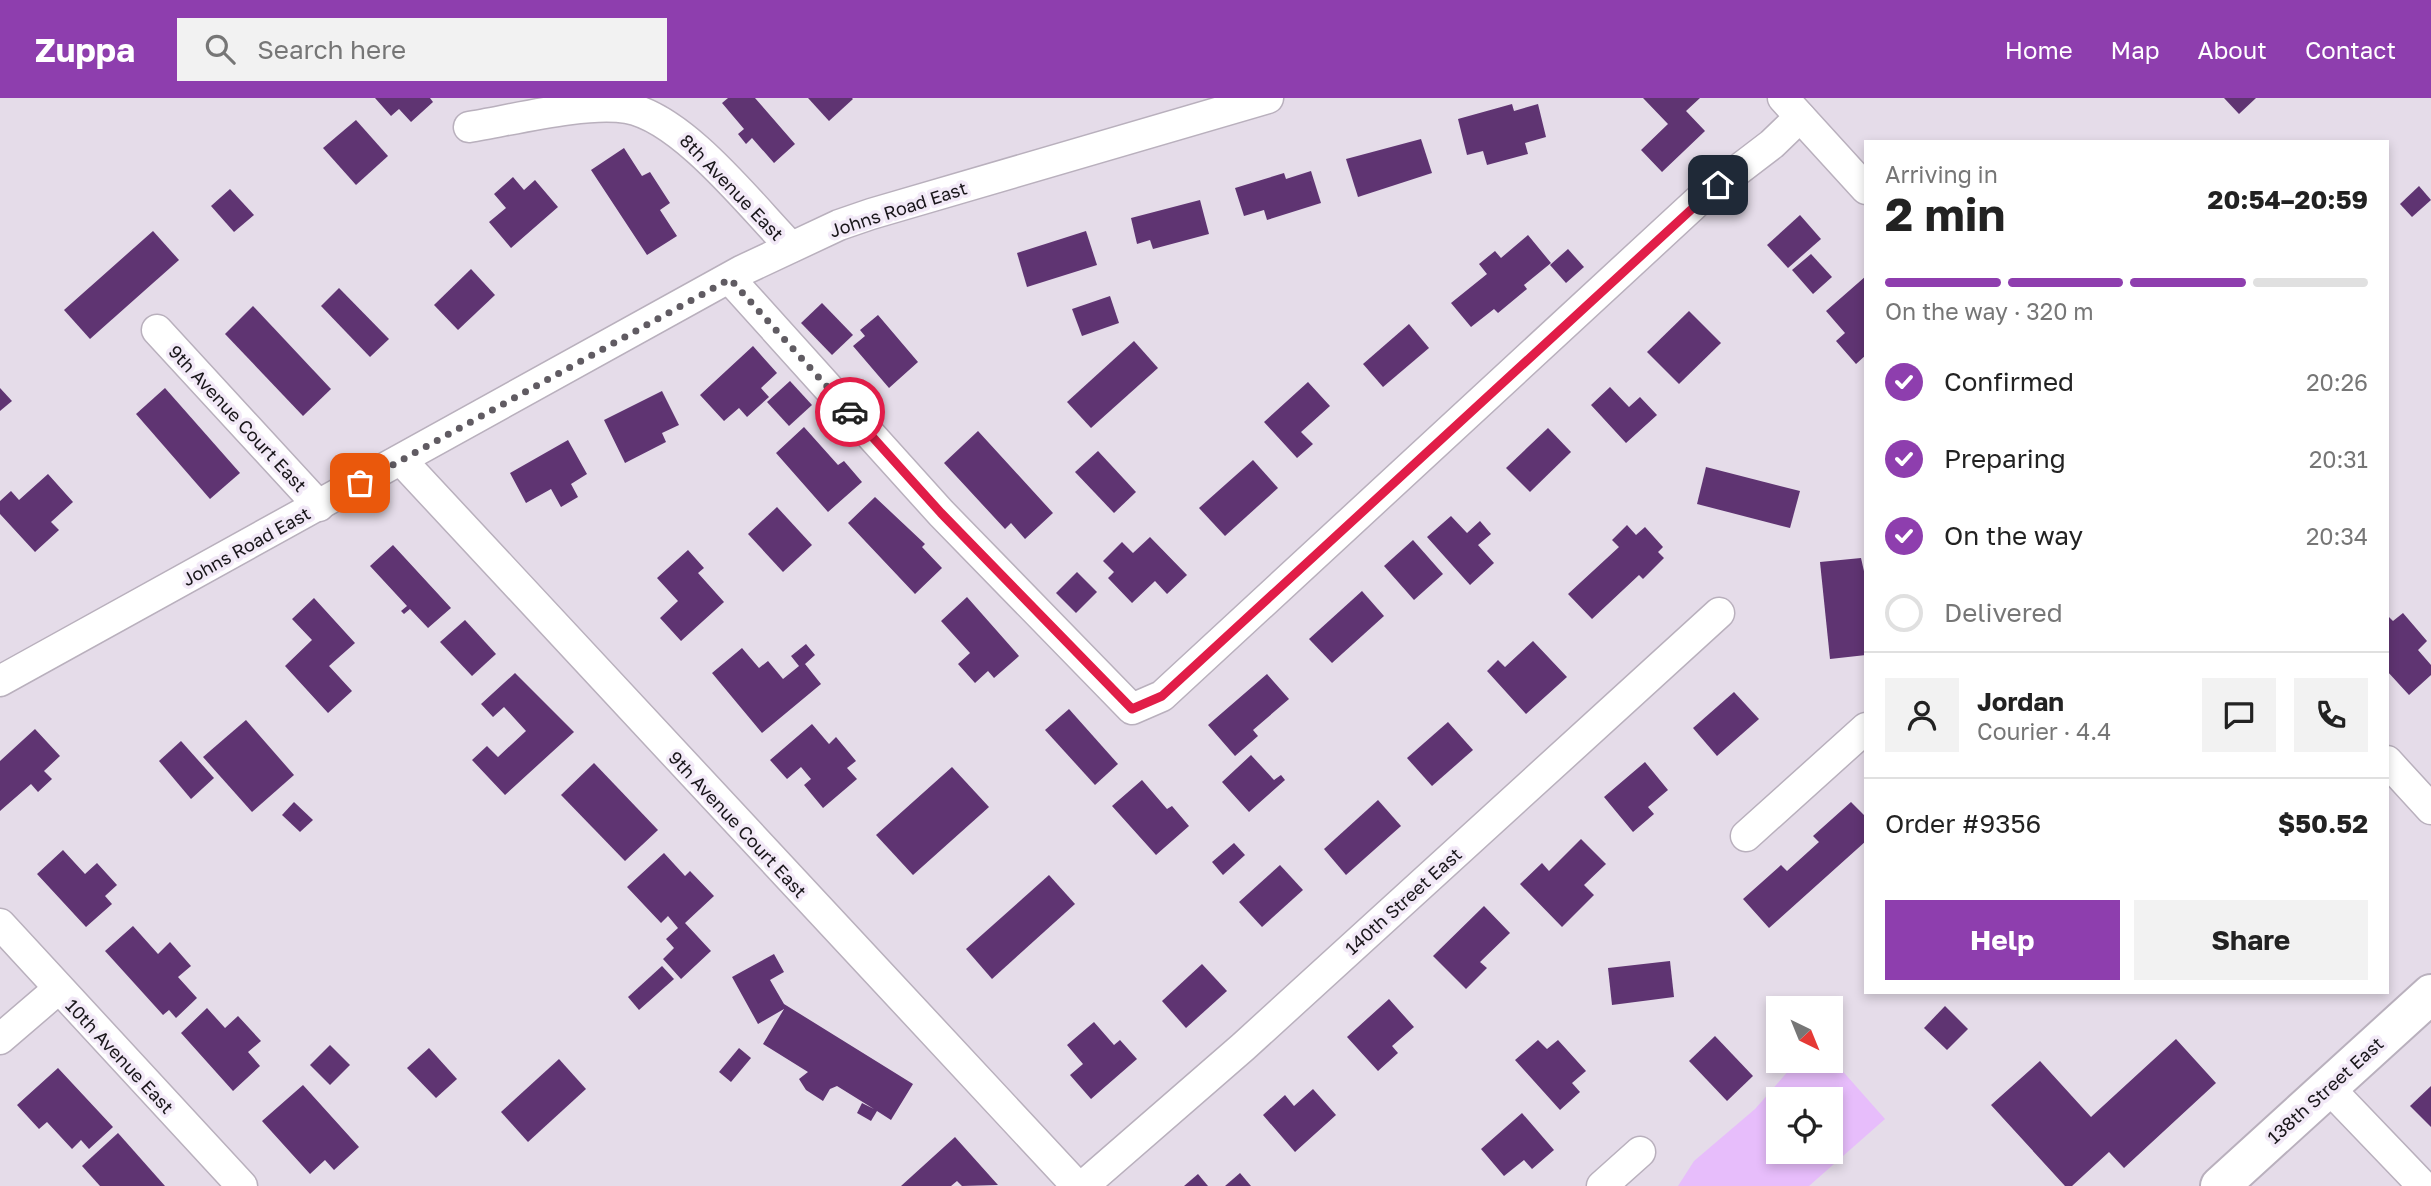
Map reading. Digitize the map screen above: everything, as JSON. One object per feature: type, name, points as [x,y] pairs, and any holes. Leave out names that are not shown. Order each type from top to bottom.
[{"type":"street","name":"Johns Road East","points":[[0,681],[791,247],[871,214],[1268,98]]},
{"type":"street","points":[[730,279],[941,513],[1132,709],[1162,696],[1700,199],[1772,144],[1792,107],[1864,187]]},
{"type":"street","name":"8th Avenue East","points":[[469,127],[593,108],[626,108],[653,116],[677,130],[791,247]]},
{"type":"street","name":"9th Avenue Court East","points":[[157,330],[319,506]]},
{"type":"street","name":"9th Avenue Court East","points":[[401,460],[1076,1186]]},
{"type":"street","name":"140th Street East","points":[[1083,1186],[1253,1037],[1720,613]]},
{"type":"street","points":[[1746,836],[1864,730]]},
{"type":"street","points":[[2389,763],[2431,809]]},
{"type":"street","name":"10th Avenue East","points":[[0,925],[57,990],[242,1186]]},
{"type":"street","points":[[0,1039],[57,990]]},
{"type":"street","name":"138th Street East","points":[[2220,1186],[2431,994]]},
{"type":"street","points":[[2328,1087],[2423,1186]]},
{"type":"street","points":[[1602,1186],[1640,1152]]},
{"type":"shaded area","points":[[1843,1072],[1885,1119],[1843,1156],[1843,1087],[1774,1087],[1786,1073]]},
{"type":"shaded area","points":[[1766,1096],[1766,1164],[1834,1164],[1809,1186],[1678,1186],[1694,1161]]},
{"type":"building","points":[[375,98],[430,98],[433,102],[411,122],[399,109],[391,116]]},
{"type":"building","points":[[728,98],[755,98],[795,144],[774,163],[752,138],[746,144],[738,134],[744,129],[722,103]]},
{"type":"building","points":[[808,98],[852,98],[853,99],[829,121]]},
{"type":"building","points":[[1643,98],[1700,98],[1686,111],[1705,131],[1662,172],[1641,150],[1668,124]]},
{"type":"building","points":[[2224,98],[2256,98],[2239,114]]},
{"type":"building","points":[[1512,104],[1514,111],[1538,104],[1546,137],[1525,143],[1528,154],[1487,165],[1483,151],[1467,155],[1458,119]]},
{"type":"building","points":[[356,120],[388,156],[356,185],[323,148]]},
{"type":"building","points":[[1421,139],[1432,173],[1358,197],[1346,159]]},
{"type":"building","points":[[624,148],[642,176],[650,172],[670,203],[660,210],[677,236],[647,255],[591,170]]},
{"type":"building","points":[[1311,171],[1321,203],[1267,220],[1264,210],[1244,216],[1235,188],[1284,173],[1286,179]]},
{"type":"building","points":[[513,177],[524,190],[535,180],[558,207],[511,248],[489,222],[506,208],[494,194]]},
{"type":"building","points":[[2419,186],[2431,200],[2412,217],[2400,204]]},
{"type":"building","points":[[230,189],[254,215],[234,232],[211,206]]},
{"type":"building","points":[[1200,200],[1209,234],[1153,249],[1150,240],[1137,244],[1131,218]]},
{"type":"building","points":[[1800,215],[1821,239],[1788,268],[1767,245]]},
{"type":"building","points":[[153,231],[179,260],[90,339],[64,310]]},
{"type":"building","points":[[1086,231],[1097,265],[1027,287],[1017,253]]},
{"type":"building","points":[[1528,235],[1551,263],[1524,285],[1527,289],[1498,313],[1494,309],[1471,327],[1451,303],[1487,274],[1479,264],[1495,251],[1501,258]]},
{"type":"building","points":[[1568,249],[1584,267],[1566,283],[1550,265]]},
{"type":"building","points":[[1811,254],[1832,277],[1813,294],[1792,270]]},
{"type":"building","points":[[471,269],[495,295],[458,330],[434,305]]},
{"type":"building","points":[[1864,278],[1864,357],[1856,364],[1836,341],[1845,333],[1826,311]]},
{"type":"building","points":[[339,288],[389,339],[370,357],[321,306]]},
{"type":"building","points":[[1110,296],[1119,323],[1082,336],[1072,309]]},
{"type":"building","points":[[822,303],[853,335],[832,355],[801,323]]},
{"type":"building","points":[[253,306],[331,389],[303,416],[225,334]]},
{"type":"building","points":[[1689,311],[1721,343],[1679,384],[1647,352]]},
{"type":"building","points":[[878,315],[918,362],[889,388],[853,346],[865,336],[860,330]]},
{"type":"building","points":[[1409,324],[1429,348],[1383,387],[1363,364]]},
{"type":"building","points":[[1134,341],[1158,368],[1091,428],[1067,402]]},
{"type":"building","points":[[753,346],[777,373],[761,388],[769,397],[747,417],[739,408],[724,421],[700,395]]},
{"type":"building","points":[[790,381],[812,405],[789,426],[767,402]]},
{"type":"building","points":[[1308,382],[1330,406],[1301,432],[1313,444],[1297,458],[1264,422]]},
{"type":"building","points":[[1610,387],[1629,407],[1640,397],[1657,415],[1626,443],[1591,405]]},
{"type":"building","points":[[0,388],[12,401],[0,411]]},
{"type":"building","points":[[165,388],[240,473],[210,499],[136,414]]},
{"type":"building","points":[[662,391],[679,425],[662,433],[666,442],[625,463],[604,420]]},
{"type":"building","points":[[804,427],[838,465],[844,461],[862,482],[828,512],[776,453]]},
{"type":"building","points":[[1548,428],[1571,452],[1530,492],[1506,468]]},
{"type":"building","points":[[978,431],[1053,513],[1025,539],[1011,523],[1005,529],[944,463]]},
{"type":"building","points":[[568,440],[587,474],[571,484],[578,497],[561,507],[551,489],[526,503],[510,473]]},
{"type":"building","points":[[1098,451],[1136,492],[1114,513],[1075,472]]},
{"type":"building","points":[[1253,460],[1278,488],[1225,536],[1199,508]]},
{"type":"building","points":[[1706,467],[1800,491],[1790,528],[1697,504]]},
{"type":"building","points":[[48,474],[73,502],[51,522],[59,530],[35,552],[0,514],[0,501],[11,491],[19,500]]},
{"type":"building","points":[[875,497],[925,544],[922,547],[942,568],[915,594],[848,523]]},
{"type":"building","points":[[777,507],[812,545],[783,572],[748,534]]},
{"type":"building","points":[[1451,516],[1467,533],[1480,521],[1491,534],[1478,545],[1494,563],[1470,585],[1427,537]]},
{"type":"building","points":[[1627,525],[1636,535],[1645,527],[1663,547],[1658,552],[1664,558],[1643,579],[1639,575],[1592,619],[1568,594],[1619,547],[1612,540]]},
{"type":"building","points":[[1150,537],[1187,575],[1167,594],[1155,581],[1132,603],[1108,578],[1114,572],[1103,561],[1122,542],[1133,553]]},
{"type":"building","points":[[1413,540],[1443,574],[1414,600],[1384,566]]},
{"type":"building","points":[[393,545],[451,608],[428,628],[410,609],[404,614],[401,611],[407,606],[370,566]]},
{"type":"building","points":[[688,550],[704,568],[698,573],[724,602],[681,641],[660,618],[678,601],[657,578]]},
{"type":"building","points":[[1861,558],[1864,571],[1864,655],[1830,659],[1820,562]]},
{"type":"building","points":[[1077,572],[1097,592],[1076,613],[1056,593]]},
{"type":"building","points":[[1362,591],[1384,616],[1332,663],[1309,639]]},
{"type":"building","points":[[967,597],[1019,656],[994,678],[988,671],[975,683],[958,664],[970,653],[941,621]]},
{"type":"building","points":[[314,598],[355,643],[329,666],[352,691],[328,713],[285,666],[312,640],[292,619]]},
{"type":"building","points":[[2403,613],[2427,641],[2418,650],[2431,665],[2431,675],[2409,695],[2389,673],[2389,617],[2393,621]]},
{"type":"building","points":[[465,620],[496,654],[472,676],[440,642]]},
{"type":"building","points":[[1533,641],[1567,677],[1526,714],[1487,671],[1498,660],[1505,667]]},
{"type":"building","points":[[806,644],[815,655],[805,664],[821,684],[762,733],[712,673],[742,648],[759,668],[768,661],[783,679],[799,666],[791,656]]},
{"type":"building","points":[[515,673],[574,732],[505,795],[472,760],[487,746],[498,757],[526,731],[504,707],[493,717],[481,704]]},
{"type":"building","points":[[1267,674],[1289,699],[1253,730],[1258,736],[1235,756],[1208,725]]},
{"type":"building","points":[[1734,692],[1759,719],[1717,756],[1693,728]]},
{"type":"building","points":[[1069,709],[1118,764],[1095,785],[1045,730]]},
{"type":"building","points":[[246,720],[294,775],[252,812],[203,757]]},
{"type":"building","points":[[1448,722],[1473,750],[1432,786],[1407,758]]},
{"type":"building","points":[[812,724],[829,744],[836,737],[856,761],[847,768],[857,779],[823,808],[804,785],[811,779],[801,767],[787,779],[770,760]]},
{"type":"building","points":[[35,729],[60,756],[44,771],[52,779],[38,792],[31,784],[0,811],[0,761]]},
{"type":"building","points":[[181,741],[214,778],[191,799],[159,761]]},
{"type":"building","points":[[1251,755],[1274,780],[1281,775],[1285,780],[1249,812],[1222,782]]},
{"type":"building","points":[[1645,762],[1668,790],[1648,807],[1654,814],[1633,832],[1604,797]]},
{"type":"building","points":[[594,763],[658,830],[625,861],[561,795]]},
{"type":"building","points":[[952,767],[989,807],[913,875],[876,835]]},
{"type":"building","points":[[1142,780],[1167,809],[1172,806],[1189,826],[1156,855],[1112,806]]},
{"type":"building","points":[[1378,800],[1401,826],[1346,875],[1324,849]]},
{"type":"building","points":[[294,802],[313,820],[300,832],[282,815]]},
{"type":"building","points":[[1851,802],[1864,815],[1864,843],[1769,928],[1743,899],[1781,865],[1787,871],[1819,842],[1813,836]]},
{"type":"building","points":[[1581,839],[1606,864],[1584,885],[1594,895],[1562,927],[1520,884],[1542,863],[1549,871]]},
{"type":"building","points":[[1234,843],[1245,855],[1223,875],[1212,862]]},
{"type":"building","points":[[63,850],[85,874],[97,863],[117,885],[105,896],[112,904],[86,927],[37,874]]},
{"type":"building","points":[[664,853],[685,876],[690,871],[714,896],[685,923],[711,951],[681,979],[663,959],[674,948],[666,939],[678,928],[668,916],[661,923],[627,887]]},
{"type":"building","points":[[1280,865],[1303,890],[1262,927],[1239,902]]},
{"type":"building","points":[[1049,875],[1075,904],[992,979],[966,949]]},
{"type":"building","points":[[1484,906],[1510,933],[1480,962],[1487,968],[1466,989],[1433,956]]},
{"type":"building","points":[[133,926],[158,954],[170,942],[191,966],[178,977],[197,998],[176,1018],[169,1010],[163,1015],[105,951]]},
{"type":"building","points":[[774,954],[784,972],[770,980],[784,1004],[913,1084],[891,1120],[877,1111],[871,1121],[857,1113],[862,1103],[874,1109],[837,1086],[830,1089],[823,1101],[806,1090],[799,1079],[808,1072],[763,1044],[784,1009],[758,1024],[732,977]]},
{"type":"building","points":[[1670,961],[1674,997],[1612,1005],[1608,968]]},
{"type":"building","points":[[1202,964],[1227,991],[1186,1028],[1162,1001]]},
{"type":"building","points":[[662,966],[674,979],[639,1010],[628,997]]},
{"type":"building","points":[[1389,999],[1414,1027],[1392,1046],[1398,1053],[1378,1071],[1347,1037]]},
{"type":"building","points":[[1945,1006],[1968,1029],[1947,1050],[1924,1028]]},
{"type":"building","points":[[207,1008],[225,1028],[238,1016],[261,1041],[248,1052],[260,1066],[233,1091],[181,1033]]},
{"type":"building","points":[[1094,1022],[1114,1045],[1120,1040],[1137,1059],[1091,1099],[1070,1075],[1083,1064],[1067,1045]]},
{"type":"building","points":[[1715,1036],[1753,1076],[1727,1101],[1689,1061]]},
{"type":"building","points":[[2176,1039],[2216,1083],[2124,1168],[2109,1152],[2072,1186],[2065,1186],[1991,1105],[2040,1061],[2091,1117]]},
{"type":"building","points":[[1538,1040],[1547,1049],[1558,1040],[1586,1071],[1572,1083],[1580,1092],[1560,1110],[1515,1060]]},
{"type":"building","points":[[330,1045],[350,1065],[330,1085],[310,1065]]},
{"type":"building","points":[[429,1048],[457,1079],[436,1098],[407,1068]]},
{"type":"building","points":[[739,1048],[751,1058],[731,1082],[719,1072]]},
{"type":"building","points":[[559,1059],[586,1089],[528,1142],[501,1112]]},
{"type":"building","points":[[58,1068],[113,1127],[89,1149],[81,1140],[72,1149],[47,1122],[39,1129],[17,1105]]},
{"type":"building","points":[[303,1085],[359,1147],[334,1170],[325,1160],[310,1174],[262,1121]]},
{"type":"building","points":[[2431,1086],[2431,1127],[2410,1106]]},
{"type":"building","points":[[1313,1089],[1336,1115],[1295,1152],[1263,1115],[1285,1095],[1294,1106]]},
{"type":"building","points":[[1522,1113],[1554,1150],[1532,1169],[1524,1160],[1504,1176],[1481,1149]]},
{"type":"building","points":[[118,1133],[165,1186],[100,1186],[82,1166]]},
{"type":"building","points":[[955,1137],[998,1185],[962,1186],[957,1181],[951,1186],[901,1186]]},
{"type":"building","points":[[1240,1173],[1251,1186],[1225,1186]]},
{"type":"building","points":[[1198,1174],[1208,1186],[1184,1186]]},
{"type":"way so far","points":[[360,483],[730,279],[850,412]]},
{"type":"route","points":[[850,412],[941,513],[1132,709],[1162,696],[1718,185]]}]
